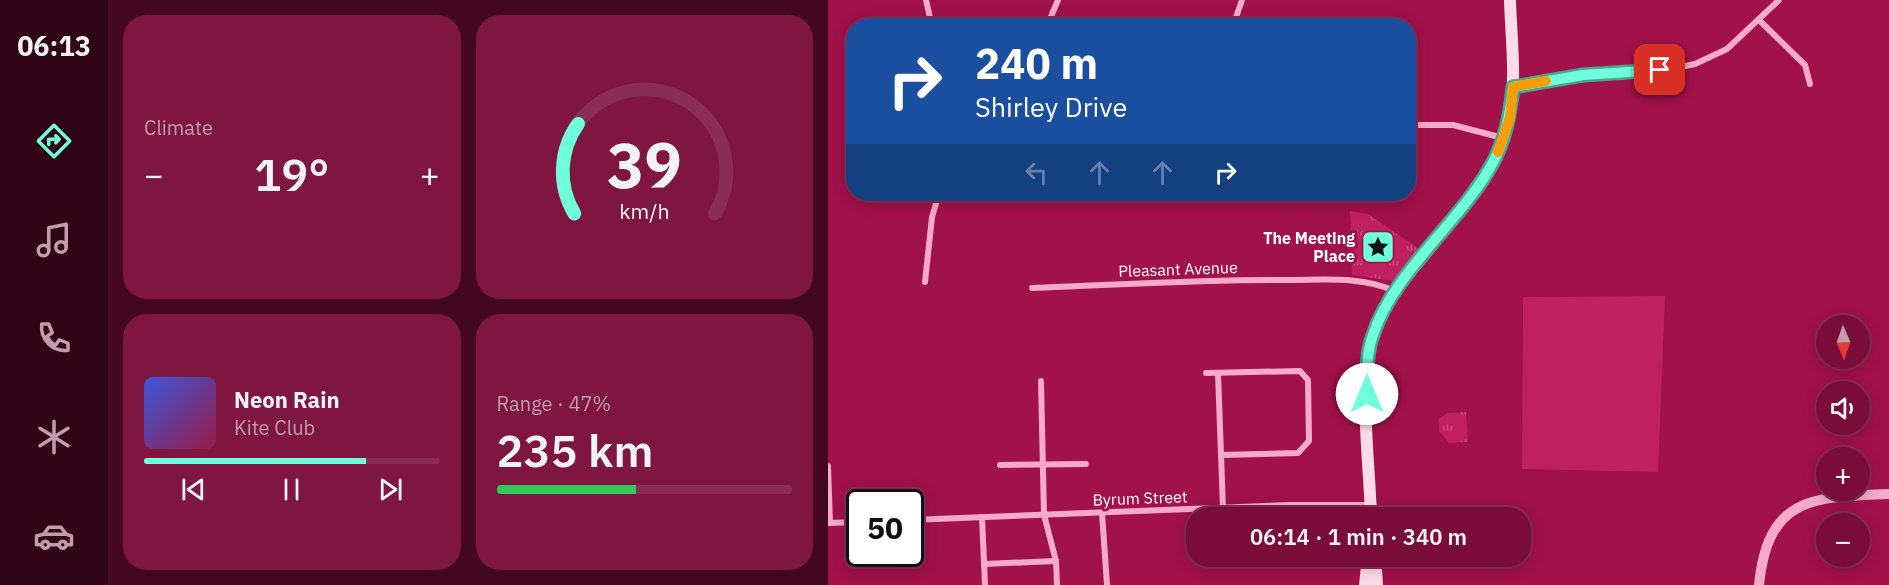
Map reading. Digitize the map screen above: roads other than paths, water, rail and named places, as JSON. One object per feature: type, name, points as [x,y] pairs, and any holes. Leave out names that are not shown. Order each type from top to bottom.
[{"type":"main road","points":[[1371,507],[1366,368],[1378,320],[1395,291],[1476,190],[1492,165],[1504,138],[1510,118],[1513,87],[1510,0]]},
{"type":"main road","points":[[1365,585],[1367,567]]},
{"type":"main road","points":[[1376,567],[1377,585]]},
{"type":"street","points":[[926,0],[930,18]]},
{"type":"street","points":[[1050,18],[1058,0]]},
{"type":"street","points":[[1236,18],[1242,0]]},
{"type":"street","points":[[1513,87],[1583,75],[1660,70],[1695,64],[1727,49],[1779,0]]},
{"type":"street","points":[[1759,20],[1805,65],[1810,84]]},
{"type":"street","points":[[1416,125],[1453,125],[1504,138]]},
{"type":"street","points":[[925,282],[931,227],[937,201]]},
{"type":"street","name":"Pleasant Avenue","points":[[1032,288],[1216,280],[1345,279],[1371,282],[1395,291]]},
{"type":"street","points":[[1206,373],[1300,371],[1308,380],[1309,441],[1304,448],[1298,453],[1221,455]]},
{"type":"street","points":[[1218,373],[1223,507]]},
{"type":"street","points":[[1041,381],[1044,515],[1056,561],[1057,585]]},
{"type":"street","points":[[1000,465],[1086,464]]},
{"type":"street","points":[[828,466],[829,523],[846,522]]},
{"type":"street","points":[[1759,585],[1766,543],[1775,527],[1792,511],[1818,499],[1889,494]]},
{"type":"street","name":"Byrum Street","points":[[924,519],[1186,510]]},
{"type":"street","points":[[1102,513],[1107,585]]},
{"type":"street","points":[[982,517],[985,585]]},
{"type":"street","points":[[984,564],[1056,561]]},
{"type":"place","name":"The Meeting Place","points":[[1378,247]]}]
